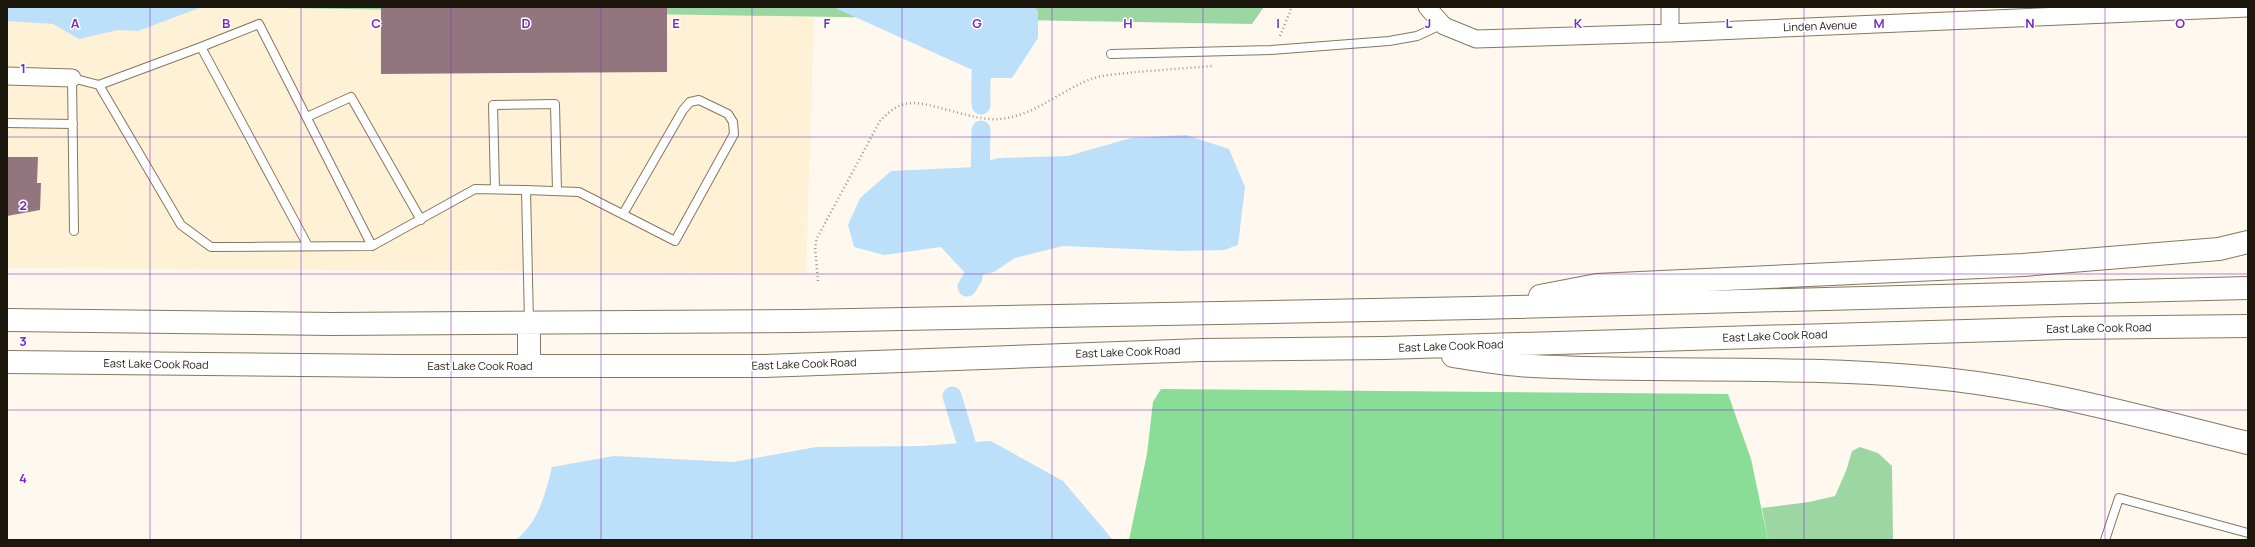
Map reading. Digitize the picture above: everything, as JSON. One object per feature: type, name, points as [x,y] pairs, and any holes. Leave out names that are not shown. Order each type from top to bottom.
[{"type":"main road","points":[[1475,308],[1596,285],[2023,266],[2219,248],[2248,242]]},
{"type":"main road","points":[[7,320],[332,324],[800,321],[1475,308],[2248,288]]},
{"type":"main road","points":[[529,322],[529,366]]},
{"type":"main road","name":"East Lake Cook Road","points":[[7,362],[529,366],[764,366],[1202,350],[1384,348],[2042,329],[2248,326]]},
{"type":"main road","points":[[1384,348],[1531,366],[1822,372],[1922,376],[1978,382],[2049,394],[2248,443]]},
{"type":"street","name":"Linden Avenue","points":[[1427,7],[1443,24],[1476,38],[1670,33],[2248,8]]},
{"type":"street","points":[[1670,7],[1670,33]]},
{"type":"street","points":[[7,76],[72,78]]},
{"type":"lane","points":[[74,231],[72,78],[99,85],[259,24],[372,246]]},
{"type":"lane","points":[[1111,54],[1271,50],[1389,41],[1417,36],[1443,24]]},
{"type":"lane","points":[[201,47],[308,246]]},
{"type":"lane","points":[[99,85],[181,225],[211,247],[372,246],[475,189],[579,192],[675,241],[734,134],[733,122],[728,114],[699,100],[690,102],[683,110],[623,214]]},
{"type":"lane","points":[[307,117],[351,97],[421,220]]},
{"type":"lane","points":[[495,189],[493,105],[555,104],[557,191]]},
{"type":"lane","points":[[7,124],[72,124]]},
{"type":"lane","points":[[526,190],[529,322]]},
{"type":"lane","points":[[2105,540],[2119,498],[2248,533]]},
{"type":"path","points":[[1271,50],[1279,38],[1292,7]]},
{"type":"path","points":[[818,281],[815,247],[817,238],[880,121],[891,111],[905,104],[921,104],[964,116],[998,120],[1016,116],[1092,79],[1114,74],[1215,66]]},
{"type":"shaded area","points":[[7,7],[227,7],[814,17],[806,273],[7,268]]},
{"type":"green space","points":[[227,7],[1264,7],[1252,24]]},
{"type":"green space","points":[[1161,389],[1728,394],[1751,459],[1768,540],[1129,540],[1147,454],[1153,402]]},
{"type":"green space","points":[[1860,447],[1878,453],[1892,466],[1893,540],[1768,540],[1762,508],[1809,502],[1835,496],[1846,471],[1852,451]]},
{"type":"water","points":[[7,7],[202,7],[138,31],[118,30],[79,39],[53,24],[7,21]]},
{"type":"water","points":[[833,7],[1034,7],[1038,11],[1038,38],[1012,78],[990,78]]},
{"type":"water","points":[[1186,135],[1229,149],[1245,187],[1238,245],[1224,250],[1180,251],[1063,246],[1015,258],[994,272],[973,277],[965,273],[941,247],[884,255],[854,247],[848,225],[860,198],[891,171],[975,167],[998,158],[1068,156],[1131,138]]},
{"type":"water","points":[[991,441],[1063,481],[1113,540],[516,540],[524,533],[536,516],[547,488],[552,467],[614,456],[733,462],[816,447],[921,446]]},
{"type":"building","points":[[381,7],[667,7],[667,72],[381,74]]},
{"type":"building","points":[[7,157],[38,157],[37,183],[41,183],[40,210],[7,216]]},
{"type":"waterway","points":[[981,105],[982,56],[992,7]]},
{"type":"waterway","points":[[980,188],[981,130]]},
{"type":"waterway","points":[[967,287],[973,277],[975,252]]},
{"type":"waterway","points":[[952,396],[966,442]]}]
